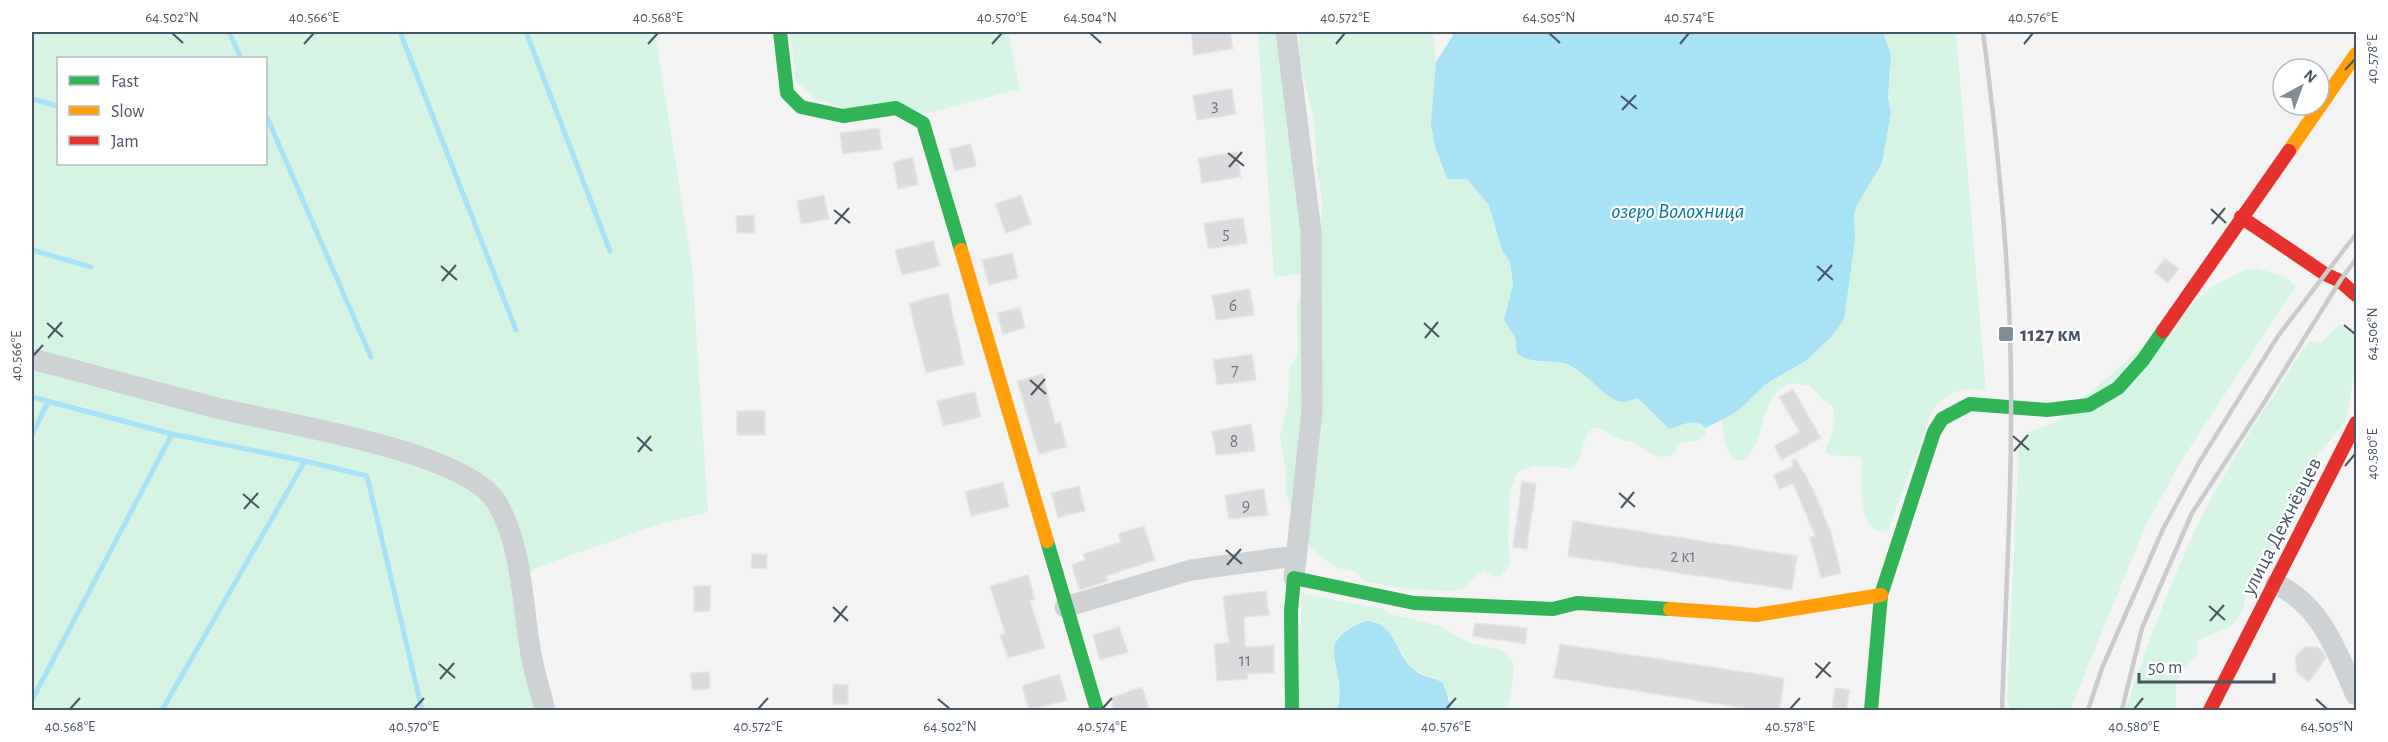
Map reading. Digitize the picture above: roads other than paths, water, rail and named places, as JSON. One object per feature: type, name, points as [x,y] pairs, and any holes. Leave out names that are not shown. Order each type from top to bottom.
[{"type":"street","points":[[780,32],[787,93],[801,107],[843,116],[896,108],[923,123],[1097,711]]},
{"type":"street","points":[[1286,32],[1311,232],[1312,410],[1293,578],[1292,711]]},
{"type":"street","points":[[1871,711],[1881,595],[1934,432],[1942,419],[1970,404],[2047,410],[2081,407],[2118,388],[2143,360],[2356,54]]},
{"type":"street","points":[[2241,217],[2325,274],[2340,281],[2356,295]]},
{"type":"street","points":[[32,359],[219,408],[368,441],[460,472],[475,482],[495,500],[507,522],[517,561],[530,651],[545,711]]},
{"type":"street","name":"улица Дежнёвцев","points":[[2210,711],[2356,423]]},
{"type":"street","points":[[1065,607],[1191,570],[1296,556]]},
{"type":"street","points":[[1293,578],[1414,603],[1553,609],[1577,603],[1755,615],[1881,595]]},
{"type":"street","points":[[2276,584],[2293,592],[2326,629],[2356,695]]},
{"type":"water","name":"озеро Волохница","points":[[1455,32],[1883,32],[1891,56],[1888,98],[1891,112],[1882,163],[1856,207],[1855,239],[1844,320],[1832,336],[1807,360],[1766,384],[1738,411],[1706,428],[1693,422],[1669,429],[1638,398],[1625,402],[1617,401],[1571,366],[1557,362],[1536,361],[1517,353],[1515,337],[1504,320],[1513,285],[1510,262],[1502,250],[1489,205],[1467,179],[1447,179],[1435,147],[1431,124],[1436,62]]},
{"type":"water","points":[[1367,621],[1384,627],[1407,663],[1416,672],[1443,683],[1452,710],[1337,710],[1340,694],[1334,657],[1335,647],[1339,638],[1349,629]]},
{"type":"waterway","points":[[229,32],[241,57]]},
{"type":"waterway","points":[[400,32],[516,330]]},
{"type":"waterway","points":[[526,32],[610,251]]},
{"type":"waterway","points":[[32,99],[57,106]]},
{"type":"waterway","points":[[267,117],[371,357]]},
{"type":"waterway","points":[[32,250],[91,267]]},
{"type":"waterway","points":[[32,397],[172,434],[367,476],[422,710]]},
{"type":"waterway","points":[[32,435],[48,402]]},
{"type":"waterway","points":[[32,700],[172,434]]},
{"type":"waterway","points":[[162,710],[305,461]]},
{"type":"railway","points":[[1983,32],[2000,183],[2010,334],[2010,475],[2002,710]]},
{"type":"railway","points":[[2088,710],[2102,668],[2163,529],[2200,461],[2278,336],[2356,234]]},
{"type":"railway","points":[[2122,710],[2142,628],[2192,513],[2356,259]]},
{"type":"place","name":"1127 км","points":[[2006,334]]}]
